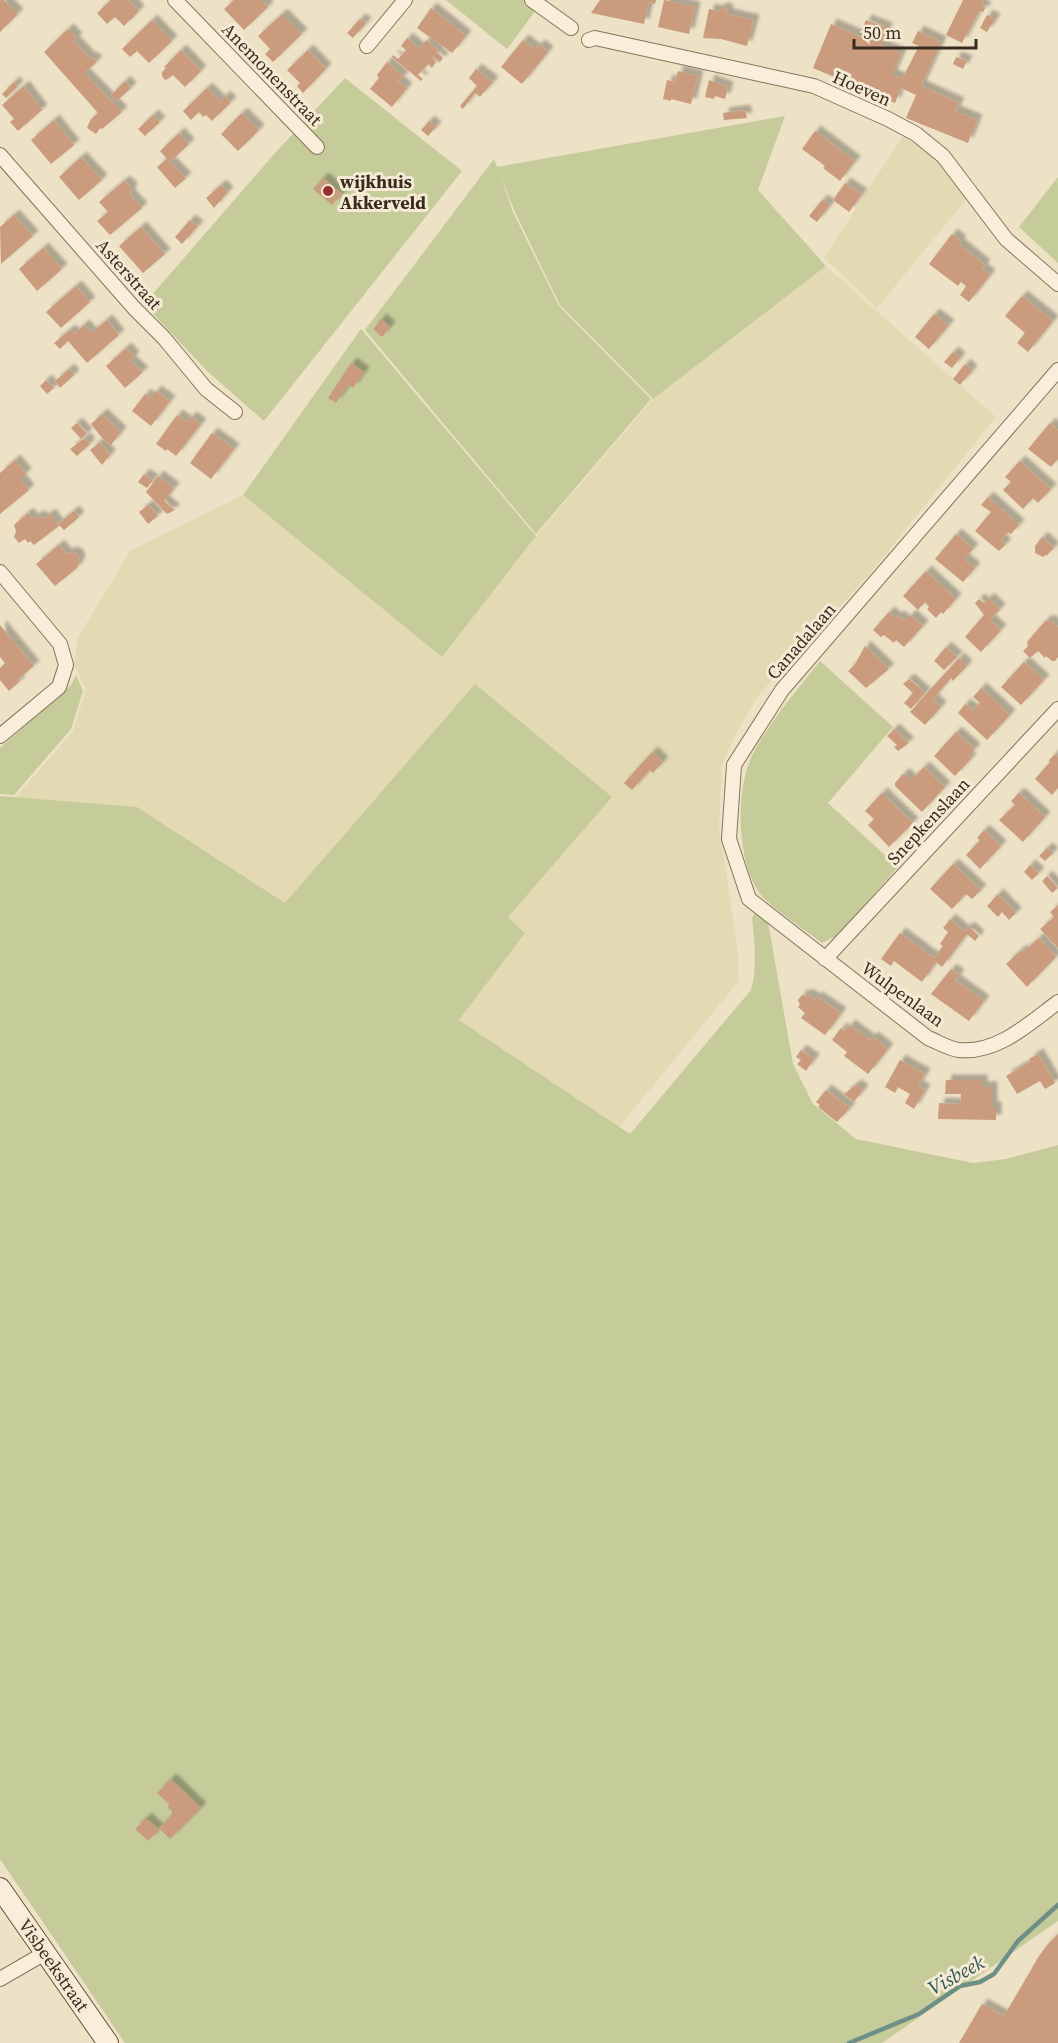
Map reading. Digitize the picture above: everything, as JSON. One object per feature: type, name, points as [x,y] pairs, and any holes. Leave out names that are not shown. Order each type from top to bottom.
[{"type":"street","name":"Anemonenstraat","points":[[175,0],[317,147]]},
{"type":"street","points":[[367,46],[405,0]]},
{"type":"street","points":[[532,0],[571,28]]},
{"type":"street","name":"Hoeven","points":[[589,40],[595,38],[814,86],[888,119],[916,134],[943,156],[1006,239],[1058,284]]},
{"type":"street","name":"Asterstraat","points":[[0,155],[134,308],[164,338],[206,389],[235,412]]},
{"type":"street","name":"Canadalaan","points":[[825,959],[749,899],[729,839],[734,765],[782,690],[1058,370]]},
{"type":"street","points":[[0,572],[60,644],[66,664],[59,687],[0,736]]},
{"type":"street","name":"Snepkenslaan","points":[[825,959],[1058,709]]},
{"type":"street","name":"Wulpenlaan","points":[[825,959],[928,1038],[958,1050],[986,1048],[1014,1035],[1058,1002]]},
{"type":"street","name":"Visbeekstraat","points":[[0,1888],[108,2043]]},
{"type":"street","points":[[0,1979],[45,1953]]},
{"type":"shaded area","points":[[903,136],[933,154],[970,195],[877,308],[824,258]]},
{"type":"shaded area","points":[[826,266],[996,417],[868,576],[757,697],[736,733],[722,766],[719,826],[738,952],[738,982],[619,1127],[459,1020],[525,933],[507,917],[611,797],[475,685],[285,903],[137,807],[15,798],[73,731],[86,690],[74,664],[78,637],[130,551],[243,495],[442,657],[536,536],[653,399]]},
{"type":"green space","points":[[446,0],[532,0],[539,6],[507,49]]},
{"type":"green space","points":[[345,78],[462,171],[264,421],[207,371],[144,304],[276,152]]},
{"type":"green space","points":[[785,116],[758,190],[826,266],[653,399],[560,305],[515,212],[500,175],[513,212],[559,306],[651,399],[536,534],[365,330],[494,159],[497,167]]},
{"type":"green space","points":[[1058,177],[1058,263],[1019,227]]},
{"type":"green space","points":[[361,329],[536,536],[442,657],[243,495]]},
{"type":"green space","points":[[820,661],[893,727],[828,803],[898,867],[838,935],[822,943],[773,907],[757,889],[746,862],[741,820],[743,787],[751,758],[774,720]]},
{"type":"green space","points":[[76,675],[83,691],[71,729],[14,795],[0,794],[0,748],[71,685]]},
{"type":"green space","points":[[475,684],[612,797],[508,917],[525,933],[459,1020],[630,1134],[751,990],[755,963],[752,918],[755,912],[768,922],[793,1064],[813,1104],[856,1139],[973,1163],[1006,1159],[1058,1145],[1058,1921],[882,2043],[125,2043],[0,1859],[0,796],[137,807],[285,903]]},
{"type":"building","points":[[0,0],[4,0],[18,14],[0,32]]},
{"type":"building","points":[[111,0],[129,0],[139,11],[124,26],[115,17],[107,24],[97,13]]},
{"type":"building","points":[[234,0],[262,0],[268,7],[244,30],[224,9]]},
{"type":"building","points":[[600,0],[656,0],[655,4],[649,2],[644,24],[591,13]]},
{"type":"building","points":[[664,0],[695,7],[689,34],[658,27]]},
{"type":"building","points":[[963,0],[984,0],[981,5],[986,7],[983,12],[979,11],[962,43],[946,35]]},
{"type":"building","points":[[431,8],[466,36],[452,53],[417,28]]},
{"type":"building","points":[[721,8],[727,9],[728,14],[754,20],[747,46],[721,39],[703,38],[709,9],[718,11]]},
{"type":"building","points":[[282,14],[302,34],[273,62],[265,54],[270,49],[258,36]]},
{"type":"building","points":[[987,15],[995,19],[987,32],[980,28]]},
{"type":"building","points":[[360,19],[366,23],[353,38],[347,33]]},
{"type":"building","points":[[152,20],[172,41],[149,63],[137,51],[130,57],[122,49]]},
{"type":"building","points":[[866,20],[887,28],[881,45],[901,54],[892,75],[902,79],[919,46],[912,43],[918,31],[941,42],[921,86],[959,103],[955,111],[977,120],[968,143],[906,118],[916,95],[901,88],[895,103],[813,68],[831,24],[873,42],[877,32],[863,26]]},
{"type":"building","points":[[68,29],[77,38],[74,41],[97,62],[84,73],[122,112],[102,129],[101,127],[96,134],[87,128],[91,119],[98,113],[44,52]]},
{"type":"building","points":[[407,38],[420,49],[426,40],[438,50],[436,52],[443,58],[440,62],[433,56],[436,62],[432,68],[428,64],[418,75],[423,79],[421,81],[392,57],[393,55],[398,59],[406,50],[401,46]]},
{"type":"building","points":[[523,40],[535,49],[540,45],[548,52],[522,84],[501,67]]},
{"type":"building","points":[[181,50],[201,71],[185,87],[173,75],[165,80],[162,76],[166,68],[164,67]]},
{"type":"building","points":[[308,50],[326,69],[303,93],[297,86],[300,83],[287,70]]},
{"type":"building","points":[[956,57],[967,61],[963,69],[953,64]]},
{"type":"building","points":[[387,62],[404,77],[398,81],[407,88],[392,107],[370,89]]},
{"type":"building","points":[[476,69],[493,82],[480,97],[475,93],[463,109],[460,106],[477,86],[469,78]]},
{"type":"building","points":[[678,71],[698,76],[691,104],[663,99],[667,80],[675,82]]},
{"type":"building","points":[[709,80],[728,87],[725,99],[715,96],[714,99],[705,97]]},
{"type":"building","points":[[125,81],[131,88],[117,101],[111,95]]},
{"type":"building","points":[[14,82],[18,86],[6,98],[2,94]]},
{"type":"building","points":[[24,86],[42,110],[18,131],[10,122],[14,119],[2,105]]},
{"type":"building","points":[[207,88],[220,101],[225,96],[231,102],[212,121],[206,115],[203,117],[199,112],[191,120],[183,111]]},
{"type":"building","points":[[745,110],[747,118],[724,120],[723,113]]},
{"type":"building","points":[[242,113],[259,130],[238,151],[221,134]]},
{"type":"building","points":[[153,115],[160,122],[145,136],[138,129]]},
{"type":"building","points":[[54,120],[74,145],[51,164],[31,140]]},
{"type":"building","points":[[429,121],[436,127],[428,136],[421,130]]},
{"type":"building","points":[[815,131],[855,161],[840,181],[823,168],[825,166],[802,149]]},
{"type":"building","points":[[179,133],[189,144],[170,162],[186,178],[175,188],[157,167],[167,159],[160,151]]},
{"type":"building","points":[[81,157],[102,180],[79,200],[59,177]]},
{"type":"building","name":"wijkhuis Akkerveld","points":[[323,178],[342,194],[332,205],[313,189]]},
{"type":"building","points":[[124,181],[132,188],[130,195],[142,208],[110,235],[97,221],[108,212],[99,202]]},
{"type":"building","points":[[845,183],[862,194],[849,212],[833,200]]},
{"type":"building","points":[[221,185],[228,192],[214,208],[206,198]]},
{"type":"building","points":[[822,200],[830,205],[817,222],[809,216]]},
{"type":"building","points":[[14,215],[33,236],[1,264],[0,227]]},
{"type":"building","points":[[190,220],[198,226],[182,244],[175,237]]},
{"type":"building","points":[[141,227],[165,254],[143,273],[119,246]]},
{"type":"building","points":[[952,234],[961,241],[959,244],[985,265],[982,269],[990,275],[969,302],[960,295],[966,286],[961,282],[958,286],[929,264]]},
{"type":"building","points":[[43,248],[62,269],[37,291],[19,269]]},
{"type":"building","points":[[76,286],[90,302],[61,328],[46,312]]},
{"type":"building","points":[[1022,296],[1053,321],[1028,352],[1017,343],[1025,333],[1005,316]]},
{"type":"building","points":[[934,314],[949,325],[929,349],[915,337]]},
{"type":"building","points":[[381,319],[390,327],[382,337],[373,329]]},
{"type":"building","points":[[107,320],[119,335],[87,363],[68,341],[60,349],[54,343],[70,330],[74,334],[84,325],[91,333]]},
{"type":"building","points":[[126,348],[134,357],[130,361],[143,372],[125,388],[106,366]]},
{"type":"building","points":[[953,352],[960,358],[952,368],[944,362]]},
{"type":"building","points":[[351,363],[364,372],[353,388],[348,385],[336,403],[328,398]]},
{"type":"building","points":[[965,364],[972,371],[960,385],[953,379]]},
{"type":"building","points":[[69,369],[74,375],[60,388],[55,381]]},
{"type":"building","points":[[46,380],[54,388],[47,394],[40,386]]},
{"type":"building","points":[[156,391],[170,401],[151,426],[132,411],[145,394],[150,398]]},
{"type":"building","points":[[102,414],[121,432],[111,445],[91,424]]},
{"type":"building","points":[[177,415],[187,422],[191,417],[201,424],[176,456],[156,444]]},
{"type":"building","points":[[77,423],[87,434],[81,439],[71,428]]},
{"type":"building","points":[[1050,423],[1058,430],[1058,459],[1051,467],[1028,449]]},
{"type":"building","points":[[212,433],[234,449],[211,479],[190,463]]},
{"type":"building","points":[[85,438],[90,444],[77,456],[70,449]]},
{"type":"building","points":[[100,442],[110,455],[102,465],[90,450]]},
{"type":"building","points":[[15,460],[26,474],[20,479],[29,490],[0,514],[0,473]]},
{"type":"building","points":[[1020,461],[1051,489],[1038,503],[1033,498],[1023,509],[1003,490],[1011,482],[1005,477]]},
{"type":"building","points":[[144,474],[153,480],[147,488],[138,482]]},
{"type":"building","points":[[158,476],[174,488],[164,501],[175,510],[167,514],[146,492]]},
{"type":"building","points":[[988,497],[1019,525],[1001,540],[1006,544],[999,551],[975,531],[991,512],[981,505]]},
{"type":"building","points":[[148,505],[158,516],[148,524],[139,512]]},
{"type":"building","points":[[74,511],[79,517],[64,530],[58,524]]},
{"type":"building","points":[[28,513],[32,519],[39,516],[44,519],[50,514],[59,526],[34,545],[25,539],[19,543],[14,537],[16,531],[14,525]]},
{"type":"building","points":[[956,534],[973,549],[964,559],[975,568],[963,582],[935,559]]},
{"type":"building","points":[[1042,537],[1054,548],[1043,557],[1035,553],[1035,546]]},
{"type":"building","points":[[59,545],[66,554],[72,552],[78,555],[80,561],[77,568],[55,586],[36,564]]},
{"type":"building","points":[[926,571],[956,599],[943,614],[941,612],[936,618],[927,609],[929,607],[925,602],[918,610],[903,596]]},
{"type":"building","points":[[989,598],[1000,609],[990,620],[1001,630],[981,652],[965,637],[984,615],[975,603],[979,599],[984,603]]},
{"type":"building","points":[[889,612],[905,621],[911,615],[923,626],[904,647],[896,640],[894,643],[884,635],[881,637],[873,630]]},
{"type":"building","points":[[1046,620],[1048,622],[1050,620],[1058,627],[1058,657],[1055,661],[1046,656],[1045,658],[1038,651],[1030,658],[1023,651],[1028,646],[1027,642]]},
{"type":"building","points":[[0,625],[34,666],[18,679],[20,681],[9,691],[0,680],[0,668],[5,663],[0,657]]},
{"type":"building","points":[[865,646],[889,669],[866,688],[848,671],[855,664]]},
{"type":"building","points":[[946,647],[957,657],[944,670],[934,661]]},
{"type":"building","points":[[959,658],[967,666],[953,681],[951,678],[933,699],[941,707],[925,725],[910,712]]},
{"type":"building","points":[[1024,662],[1044,680],[1021,705],[1001,687]]},
{"type":"building","points":[[909,679],[925,693],[911,709],[904,703],[913,693],[903,684]]},
{"type":"building","points":[[981,688],[1010,715],[987,740],[958,713],[965,704],[973,710],[980,703],[973,697]]},
{"type":"building","points":[[894,729],[909,743],[898,751],[894,747],[897,745],[887,736]]},
{"type":"building","points":[[956,732],[975,749],[968,756],[971,759],[955,776],[934,756]]},
{"type":"building","points":[[652,752],[663,762],[653,773],[650,770],[632,790],[624,783]]},
{"type":"building","points":[[1055,754],[1058,757],[1058,788],[1052,795],[1035,779]]},
{"type":"building","points":[[924,767],[945,787],[922,812],[895,786],[895,783],[905,774],[911,780]]},
{"type":"building","points":[[882,793],[913,823],[889,847],[868,825],[874,819],[865,811]]},
{"type":"building","points":[[1019,793],[1045,817],[1023,842],[999,820],[1015,805],[1011,801]]},
{"type":"building","points":[[984,830],[1001,846],[980,869],[966,855],[980,840],[977,838]]},
{"type":"building","points":[[1047,848],[1053,853],[1045,861],[1039,856]]},
{"type":"building","points":[[953,864],[981,890],[972,899],[966,894],[952,909],[930,889]]},
{"type":"building","points":[[1030,865],[1039,873],[1032,880],[1024,872]]},
{"type":"building","points":[[1047,876],[1058,888],[1052,893],[1042,881]]},
{"type":"building","points":[[998,894],[1016,913],[1009,920],[1002,912],[998,917],[987,906]]},
{"type":"building","points":[[1058,905],[1058,948],[1040,929],[1054,917],[1050,912]]},
{"type":"building","points":[[950,919],[964,931],[969,927],[979,936],[975,941],[967,934],[942,967],[936,962],[922,982],[894,961],[891,966],[881,959],[900,933],[934,958],[943,946],[940,944],[948,932],[943,928]]},
{"type":"building","points":[[1039,938],[1056,957],[1027,987],[1006,964]]},
{"type":"building","points":[[951,969],[959,975],[955,980],[984,1001],[969,1021],[931,994]]},
{"type":"building","points":[[807,994],[815,999],[817,997],[841,1013],[825,1035],[801,1018],[805,1013],[798,1007],[800,1005],[798,1000],[802,995]]},
{"type":"building","points":[[850,1025],[870,1040],[873,1037],[888,1049],[868,1074],[844,1056],[847,1052],[832,1040],[841,1028],[845,1031]]},
{"type":"building","points":[[801,1050],[814,1059],[806,1071],[797,1064],[801,1060],[796,1057]]},
{"type":"building","points":[[1038,1054],[1055,1083],[1045,1089],[1040,1081],[1017,1094],[1006,1076],[1031,1061],[1029,1059]]},
{"type":"building","points":[[900,1060],[925,1074],[918,1086],[925,1090],[914,1109],[905,1103],[910,1094],[898,1087],[895,1093],[885,1087]]},
{"type":"building","points":[[946,1080],[982,1080],[982,1087],[992,1087],[992,1107],[996,1107],[996,1120],[938,1119],[939,1103],[960,1104],[961,1094],[945,1094]]},
{"type":"building","points":[[856,1085],[863,1090],[854,1102],[844,1094]]},
{"type":"building","points":[[826,1090],[850,1108],[837,1122],[818,1107],[820,1105],[816,1102]]},
{"type":"building","points":[[171,1779],[201,1808],[170,1839],[159,1828],[172,1815],[172,1811],[168,1808],[169,1804],[157,1793]]},
{"type":"building","points":[[146,1818],[159,1830],[148,1841],[135,1829]]},
{"type":"building","points":[[1058,1934],[1058,2043],[959,2043],[982,2004],[1004,2016],[1039,1956]]},
{"type":"waterway","name":"Visbeek","points":[[849,2043],[919,2014],[960,1986],[980,1982],[994,1974],[1018,1941],[1058,1905]]},
{"type":"place","name":"wijkhuis Akkerveld","points":[[328,191]]}]
